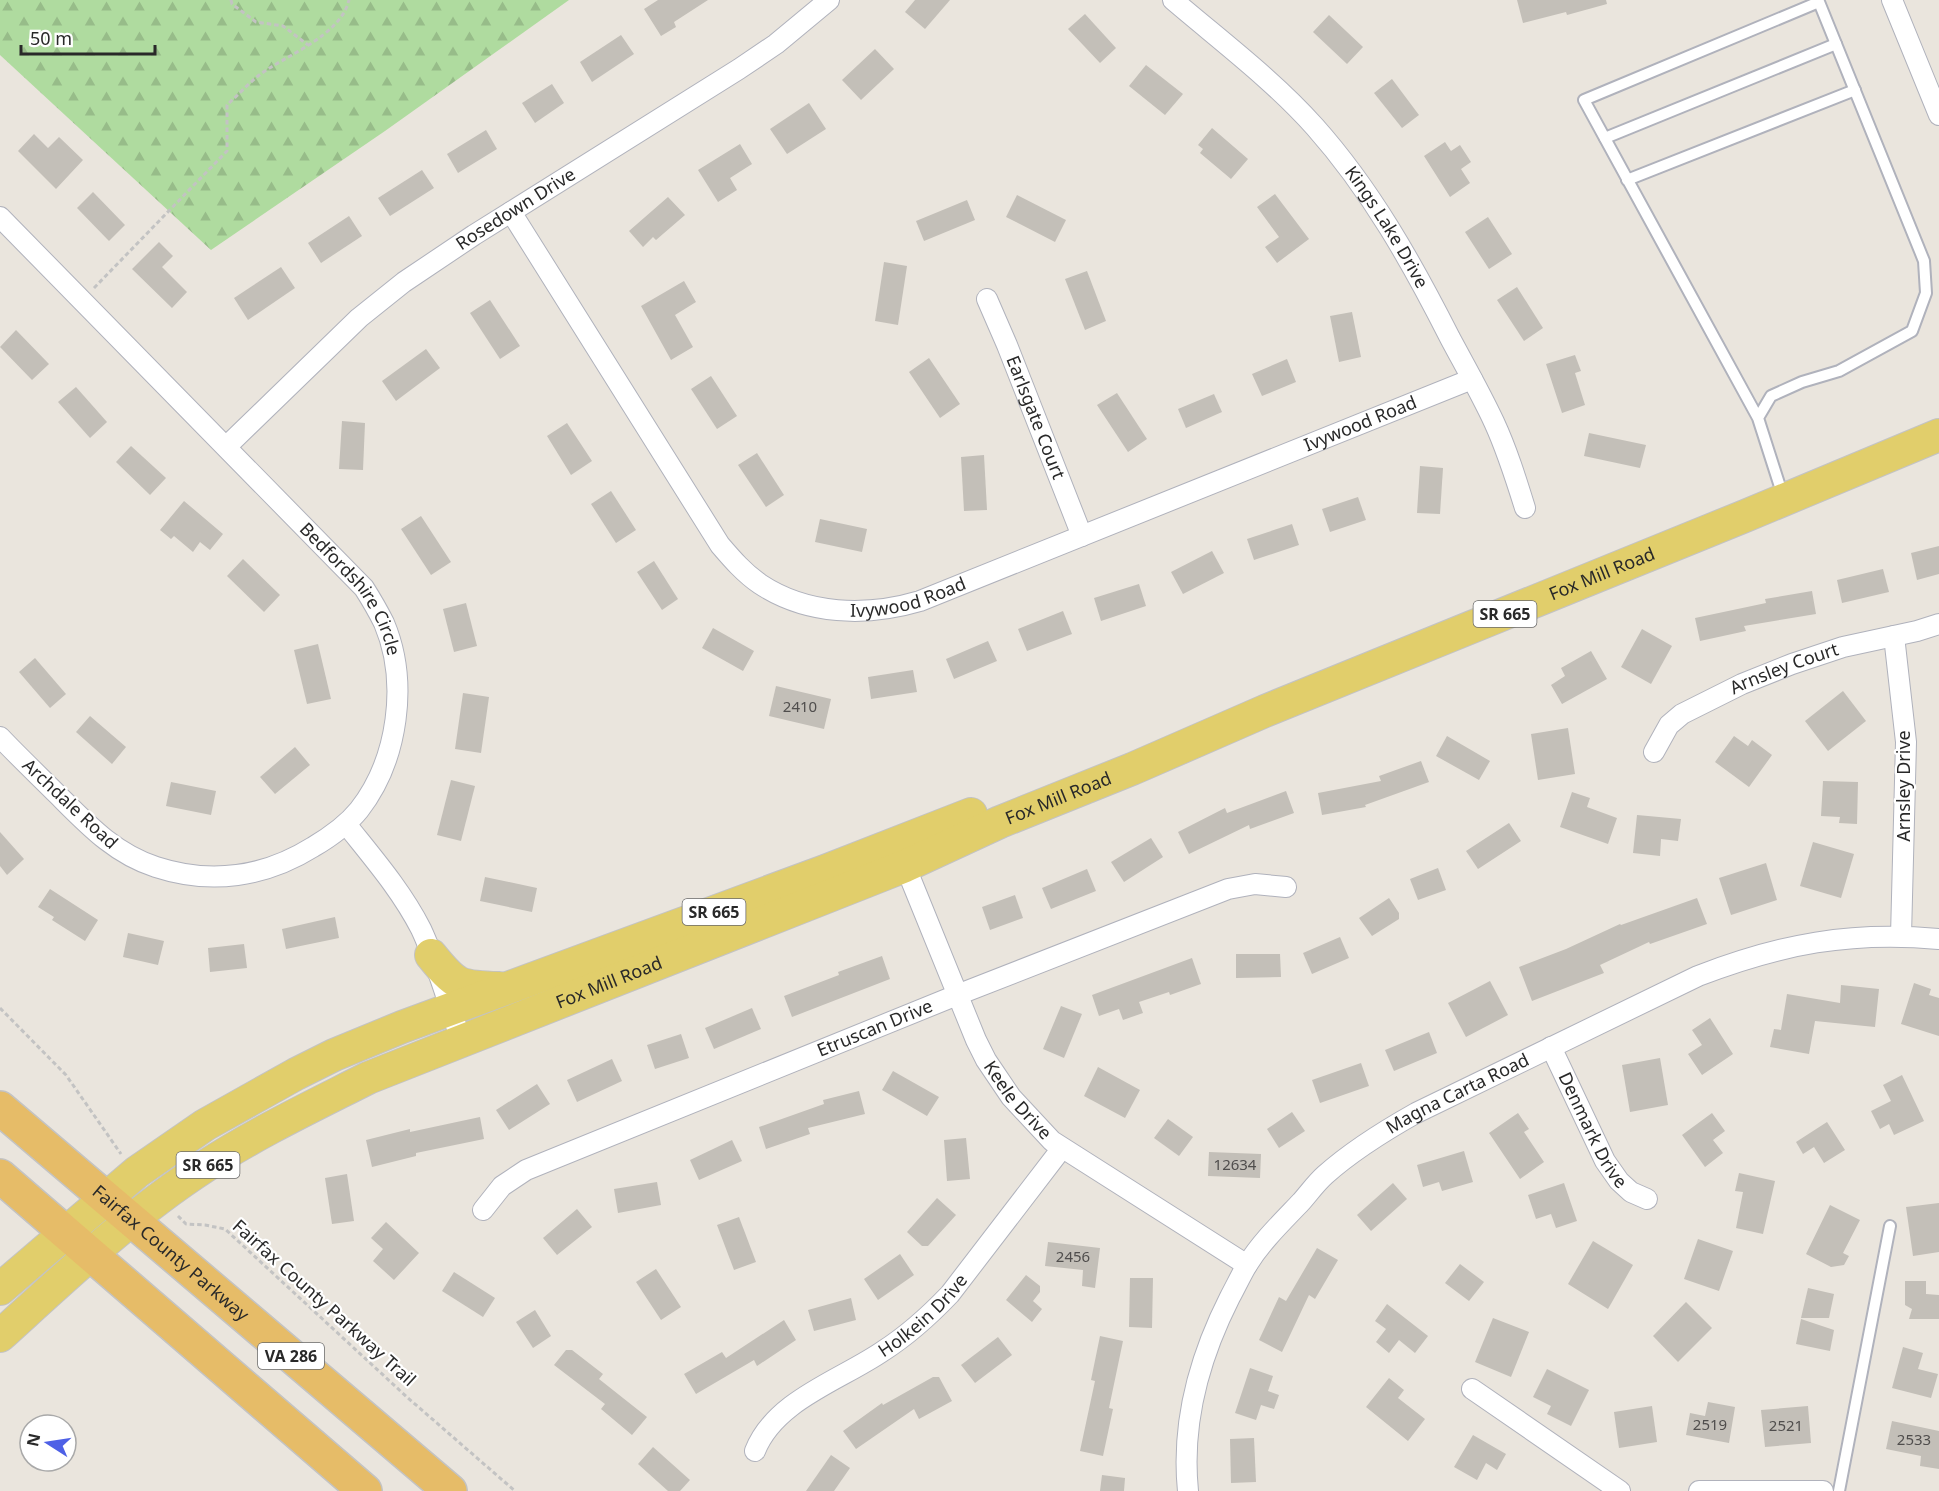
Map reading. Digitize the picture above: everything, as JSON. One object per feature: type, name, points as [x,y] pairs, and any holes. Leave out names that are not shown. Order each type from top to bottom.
[{"type":"highway","name":"Fairfax County Parkway","points":[[0,1108],[450,1491]]},
{"type":"highway","name":"VA 286","points":[[0,1176],[364,1491]]},
{"type":"main road","name":"Fox Mill Road","points":[[0,1289],[137,1172],[215,1119],[334,1055],[509,988],[1000,822],[1939,435]]},
{"type":"main road","name":"Fox Mill Road","points":[[0,1336],[91,1255],[161,1198],[202,1168],[291,1116],[368,1078],[462,1042],[901,855]]},
{"type":"main road","points":[[431,955],[452,978],[463,985],[509,988]]},
{"type":"street","name":"Rosedown Drive","points":[[227,446],[359,318],[404,282],[739,69],[776,44],[828,0]]},
{"type":"street","name":"Kings Lake Drive","points":[[1173,0],[1269,82],[1307,119],[1360,183],[1386,221],[1435,308],[1494,422],[1526,508]]},
{"type":"street","points":[[1892,0],[1939,115]]},
{"type":"street","name":"Ivywood Road","points":[[511,212],[720,545],[739,567],[760,584],[808,605],[834,610],[866,612],[920,601],[1472,380]]},
{"type":"street","name":"Bedfordshire Circle","points":[[0,217],[227,446],[364,588],[375,605],[391,644],[397,684],[394,724],[377,779],[360,808],[346,824]]},
{"type":"street","name":"Earlsgate Court","points":[[987,299],[1082,536]]},
{"type":"street","name":"Arnsley Court","points":[[1654,752],[1669,724],[1682,714],[1742,684],[1843,647],[1917,632],[1939,624]]},
{"type":"street","name":"Arnsley Drive","points":[[1894,636],[1906,742],[1901,936]]},
{"type":"street","name":"Archdale Road","points":[[0,737],[102,838],[138,860],[170,872],[219,877],[250,874],[295,858],[330,837],[346,824]]},
{"type":"street","points":[[346,824],[381,866],[421,930],[462,1042]]},
{"type":"street","name":"Keele Drive","points":[[901,855],[976,1040],[997,1078],[1025,1114],[1052,1142],[1247,1265]]},
{"type":"street","name":"Etruscan Drive","points":[[483,1210],[502,1186],[526,1170],[957,995],[1228,889],[1255,885],[1286,888]]},
{"type":"street","name":"Magna Carta Road","points":[[1188,1491],[1186,1450],[1188,1425],[1198,1375],[1215,1326],[1247,1265],[1270,1235],[1324,1175],[1353,1152],[1416,1113],[1551,1047],[1698,976],[1764,952],[1841,938],[1901,936],[1939,939]]},
{"type":"street","name":"Denmark Drive","points":[[1551,1047],[1605,1161],[1619,1181],[1631,1192],[1647,1199]]},
{"type":"street","name":"Holkein Drive","points":[[755,1450],[770,1424],[784,1410],[881,1353],[929,1316],[950,1294],[1062,1148]]},
{"type":"street","points":[[1472,1389],[1620,1491]]},
{"type":"street","points":[[1699,1491],[1823,1491]]},
{"type":"lane","points":[[1758,418],[1772,396],[1802,382],[1839,371],[1912,331],[1926,293],[1924,261],[1819,2],[1584,100],[1758,418],[1785,499]]},
{"type":"lane","points":[[1605,138],[1836,44]]},
{"type":"lane","points":[[1627,180],[1855,90]]},
{"type":"lane","points":[[1839,1491],[1890,1226]]},
{"type":"path","points":[[231,0],[232,4],[256,22],[283,26],[308,45]]},
{"type":"path","points":[[82,300],[226,151],[227,105],[258,75],[308,45],[346,12],[349,0]]},
{"type":"path","points":[[0,1008],[58,1065],[120,1153],[137,1172]]},
{"type":"path","name":"Fairfax County Parkway Trail","points":[[161,1198],[186,1224],[225,1229],[408,1398],[516,1491]]},
{"type":"green space","points":[[0,0],[569,0],[385,131],[211,250],[0,55]]},
{"type":"building","points":[[658,0],[708,0],[674,22],[676,27],[661,36],[644,9]]},
{"type":"building","points":[[915,0],[950,0],[925,29],[905,12]]},
{"type":"building","points":[[1517,0],[1606,0],[1607,4],[1567,15],[1566,12],[1523,23]]},
{"type":"building","points":[[1085,14],[1116,48],[1100,63],[1068,29]]},
{"type":"building","points":[[1329,15],[1363,47],[1347,64],[1313,32]]},
{"type":"building","points":[[621,35],[634,54],[592,82],[580,62]]},
{"type":"building","points":[[875,49],[894,69],[861,100],[842,80]]},
{"type":"building","points":[[1146,65],[1183,94],[1165,115],[1129,86]]},
{"type":"building","points":[[1392,79],[1419,115],[1402,128],[1374,93]]},
{"type":"building","points":[[552,84],[564,103],[535,123],[522,103]]},
{"type":"building","points":[[809,103],[826,129],[787,154],[770,129]]},
{"type":"building","points":[[1212,128],[1248,159],[1231,179],[1200,153],[1203,149],[1198,145]]},
{"type":"building","points":[[486,130],[497,149],[458,173],[447,154]]},
{"type":"building","points":[[34,134],[48,148],[59,137],[83,160],[56,189],[18,151]]},
{"type":"building","points":[[1445,142],[1451,151],[1460,145],[1471,162],[1461,169],[1470,183],[1450,197],[1424,156]]},
{"type":"building","points":[[740,144],[752,164],[730,178],[737,190],[718,202],[698,170]]},
{"type":"building","points":[[422,170],[434,188],[390,216],[378,198]]},
{"type":"building","points":[[93,192],[125,225],[109,241],[77,208]]},
{"type":"building","points":[[1275,194],[1309,239],[1277,263],[1265,247],[1279,237],[1257,207]]},
{"type":"building","points":[[1017,195],[1066,220],[1055,242],[1006,217]]},
{"type":"building","points":[[668,197],[685,215],[656,240],[653,237],[643,247],[629,231]]},
{"type":"building","points":[[967,200],[975,220],[924,241],[916,221]]},
{"type":"building","points":[[349,216],[362,236],[321,263],[308,243]]},
{"type":"building","points":[[1488,217],[1512,254],[1489,269],[1465,232]]},
{"type":"building","points":[[159,242],[173,256],[162,267],[187,292],[172,308],[132,269]]},
{"type":"building","points":[[884,262],[907,266],[898,325],[875,321]]},
{"type":"building","points":[[281,267],[295,288],[248,320],[234,298]]},
{"type":"building","points":[[1087,271],[1106,321],[1085,330],[1065,279]]},
{"type":"building","points":[[684,281],[696,302],[675,315],[693,347],[671,360],[641,306]]},
{"type":"building","points":[[1517,287],[1543,328],[1524,341],[1497,300]]},
{"type":"building","points":[[490,300],[520,346],[500,359],[470,313]]},
{"type":"building","points":[[1352,312],[1361,357],[1339,362],[1330,316]]},
{"type":"building","points":[[16,330],[49,364],[32,380],[0,347]]},
{"type":"building","points":[[426,349],[440,368],[396,401],[382,381]]},
{"type":"building","points":[[1575,355],[1581,371],[1575,373],[1585,405],[1562,413],[1546,364]]},
{"type":"building","points":[[929,358],[960,404],[940,418],[909,372]]},
{"type":"building","points":[[1287,359],[1296,382],[1262,396],[1252,374]]},
{"type":"building","points":[[711,376],[737,416],[717,429],[691,389]]},
{"type":"building","points":[[76,387],[107,422],[90,438],[58,402]]},
{"type":"building","points":[[1117,393],[1147,439],[1128,452],[1097,405]]},
{"type":"building","points":[[1214,394],[1222,412],[1186,428],[1178,409]]},
{"type":"building","points":[[342,421],[365,423],[363,470],[339,469]]},
{"type":"building","points":[[567,423],[592,461],[571,475],[547,436]]},
{"type":"building","points":[[1589,433],[1646,445],[1640,468],[1584,456]]},
{"type":"building","points":[[131,446],[166,478],[150,495],[116,462]]},
{"type":"building","points":[[757,453],[784,495],[766,507],[738,465]]},
{"type":"building","points":[[984,455],[987,510],[964,511],[961,457]]},
{"type":"building","points":[[1420,466],[1443,468],[1440,514],[1417,513]]},
{"type":"building","points":[[611,491],[636,530],[616,543],[591,504]]},
{"type":"building","points":[[1358,497],[1366,520],[1330,532],[1322,509]]},
{"type":"building","points":[[184,501],[223,534],[210,550],[200,542],[193,552],[174,536],[171,539],[160,530]]},
{"type":"building","points":[[421,516],[451,562],[431,575],[401,529]]},
{"type":"building","points":[[820,519],[867,529],[862,552],[815,542]]},
{"type":"building","points":[[1292,524],[1299,545],[1254,560],[1247,539]]},
{"type":"building","points":[[1939,546],[1939,574],[1917,580],[1911,553]]},
{"type":"building","points":[[1212,551],[1224,573],[1183,594],[1171,572]]},
{"type":"building","points":[[243,559],[280,595],[264,612],[227,576]]},
{"type":"building","points":[[654,561],[678,599],[662,610],[637,572]]},
{"type":"building","points":[[1883,569],[1889,592],[1842,603],[1837,580]]},
{"type":"building","points":[[1139,584],[1146,606],[1101,621],[1094,598]]},
{"type":"building","points":[[1812,591],[1816,614],[1744,626],[1746,631],[1700,641],[1695,618],[1766,603],[1765,599]]},
{"type":"building","points":[[466,603],[477,646],[454,652],[443,609]]},
{"type":"building","points":[[1063,611],[1072,634],[1027,651],[1018,629]]},
{"type":"building","points":[[713,628],[754,651],[743,671],[702,648]]},
{"type":"building","points":[[1642,629],[1672,646],[1651,684],[1621,667]]},
{"type":"building","points":[[988,641],[997,661],[954,679],[946,659]]},
{"type":"building","points":[[318,644],[331,699],[307,704],[294,650]]},
{"type":"building","points":[[1591,651],[1607,679],[1562,704],[1551,685],[1565,676],[1561,668]]},
{"type":"building","points":[[35,658],[66,694],[50,708],[19,672]]},
{"type":"building","points":[[913,670],[917,692],[871,699],[868,677]]},
{"type":"building","points":[[776,686],[831,699],[824,729],[769,716]]},
{"type":"building","points":[[1843,691],[1866,721],[1828,751],[1805,721]]},
{"type":"building","points":[[463,693],[489,697],[481,753],[455,749]]},
{"type":"building","points":[[90,716],[126,747],[112,764],[76,732]]},
{"type":"building","points":[[1568,728],[1575,774],[1538,780],[1531,734]]},
{"type":"building","points":[[1447,736],[1490,761],[1479,780],[1436,756]]},
{"type":"building","points":[[1734,736],[1748,746],[1752,740],[1772,755],[1749,787],[1715,762]]},
{"type":"building","points":[[295,747],[310,765],[275,794],[260,777]]},
{"type":"building","points":[[1421,761],[1429,782],[1365,805],[1366,807],[1322,815],[1318,793],[1381,781],[1379,776]]},
{"type":"building","points":[[451,780],[475,786],[461,841],[437,835]]},
{"type":"building","points":[[1823,781],[1858,782],[1857,824],[1839,823],[1840,817],[1821,816]]},
{"type":"building","points":[[171,782],[216,791],[211,815],[166,806]]},
{"type":"building","points":[[1286,791],[1294,813],[1250,829],[1249,825],[1189,854],[1178,832],[1225,808],[1227,813]]},
{"type":"building","points":[[1572,792],[1590,798],[1587,807],[1617,818],[1608,844],[1560,827]]},
{"type":"building","points":[[1637,815],[1681,819],[1678,841],[1661,839],[1660,856],[1633,853]]},
{"type":"building","points":[[1509,823],[1521,841],[1478,869],[1466,851]]},
{"type":"building","points":[[0,832],[24,859],[7,875],[0,866]]},
{"type":"building","points":[[1151,838],[1163,857],[1124,882],[1111,862]]},
{"type":"building","points":[[1813,842],[1854,854],[1841,898],[1800,886]]},
{"type":"building","points":[[1766,863],[1777,900],[1731,915],[1719,878]]},
{"type":"building","points":[[1438,868],[1446,890],[1418,900],[1410,879]]},
{"type":"building","points":[[1087,869],[1096,891],[1051,909],[1042,888]]},
{"type":"building","points":[[485,877],[537,888],[532,912],[480,901]]},
{"type":"building","points":[[50,889],[98,920],[85,941],[52,920],[54,917],[38,907]]},
{"type":"building","points":[[1015,895],[1023,918],[990,930],[982,907]]},
{"type":"building","points":[[1389,898],[1399,913],[1399,919],[1372,936],[1359,918]]},
{"type":"building","points":[[1697,898],[1707,924],[1650,944],[1649,942],[1600,965],[1604,973],[1532,1001],[1519,967],[1566,949],[1620,924]]},
{"type":"building","points":[[335,917],[339,938],[286,949],[282,929]]},
{"type":"building","points":[[128,933],[164,941],[158,965],[123,957]]},
{"type":"building","points":[[1340,937],[1349,958],[1312,974],[1303,953]]},
{"type":"building","points":[[244,944],[247,968],[210,972],[208,948]]},
{"type":"building","points":[[1236,954],[1280,954],[1281,977],[1236,978]]},
{"type":"building","points":[[882,956],[890,979],[792,1017],[784,996],[839,975],[838,972]]},
{"type":"building","points":[[1192,958],[1201,984],[1170,995],[1169,992],[1139,1002],[1143,1013],[1123,1020],[1119,1009],[1099,1016],[1092,995]]},
{"type":"building","points":[[1490,981],[1508,1015],[1466,1037],[1448,1003]]},
{"type":"building","points":[[1914,983],[1931,989],[1929,995],[1939,998],[1939,1036],[1901,1024]]},
{"type":"building","points":[[1841,985],[1879,989],[1875,1027],[1815,1021],[1809,1054],[1770,1047],[1774,1029],[1781,1030],[1787,994],[1840,1003]]},
{"type":"building","points":[[1061,1006],[1082,1014],[1064,1058],[1043,1049]]},
{"type":"building","points":[[752,1008],[761,1029],[714,1049],[705,1028]]},
{"type":"building","points":[[1710,1018],[1733,1054],[1702,1075],[1688,1054],[1702,1045],[1692,1030]]},
{"type":"building","points":[[1429,1032],[1437,1053],[1394,1071],[1385,1050]]},
{"type":"building","points":[[681,1034],[689,1058],[655,1069],[647,1045]]},
{"type":"building","points":[[1660,1058],[1668,1105],[1630,1112],[1622,1065]]},
{"type":"building","points":[[612,1059],[622,1081],[577,1102],[567,1080]]},
{"type":"building","points":[[1361,1063],[1369,1086],[1320,1103],[1312,1080]]},
{"type":"building","points":[[1098,1067],[1140,1090],[1125,1118],[1084,1096]]},
{"type":"building","points":[[893,1071],[939,1097],[927,1116],[882,1090]]},
{"type":"building","points":[[1902,1075],[1924,1121],[1894,1135],[1889,1124],[1880,1129],[1871,1111],[1891,1101],[1883,1085]]},
{"type":"building","points":[[537,1084],[550,1104],[509,1130],[496,1110]]},
{"type":"building","points":[[859,1091],[865,1114],[808,1128],[810,1134],[766,1149],[759,1127],[824,1104],[823,1100]]},
{"type":"building","points":[[1292,1112],[1305,1131],[1279,1148],[1267,1129]]},
{"type":"building","points":[[1518,1113],[1529,1129],[1524,1132],[1544,1162],[1520,1179],[1489,1133]]},
{"type":"building","points":[[1712,1113],[1725,1131],[1713,1140],[1723,1153],[1705,1167],[1682,1135]]},
{"type":"building","points":[[480,1117],[484,1139],[416,1153],[416,1156],[372,1167],[366,1140],[410,1129],[410,1132]]},
{"type":"building","points":[[1168,1119],[1193,1137],[1179,1156],[1154,1138]]},
{"type":"building","points":[[1827,1122],[1845,1150],[1824,1163],[1814,1147],[1803,1154],[1796,1142]]},
{"type":"building","points":[[966,1138],[970,1179],[947,1181],[944,1140]]},
{"type":"building","points":[[732,1140],[742,1161],[699,1180],[690,1160]]},
{"type":"building","points":[[1464,1151],[1473,1182],[1442,1191],[1439,1182],[1423,1187],[1417,1165]]},
{"type":"building","points":[[1209,1152],[1261,1154],[1260,1178],[1208,1176]]},
{"type":"building","points":[[1739,1173],[1775,1181],[1763,1234],[1736,1228],[1743,1192],[1735,1191]]},
{"type":"building","points":[[347,1174],[354,1221],[332,1224],[325,1178]]},
{"type":"building","points":[[657,1182],[661,1205],[618,1213],[614,1189]]},
{"type":"building","points":[[1393,1183],[1407,1199],[1371,1231],[1357,1215]]},
{"type":"building","points":[[1564,1183],[1577,1221],[1556,1228],[1551,1214],[1536,1219],[1528,1195]]},
{"type":"building","points":[[937,1198],[956,1215],[928,1246],[922,1246],[907,1232]]},
{"type":"building","points":[[1939,1203],[1939,1252],[1913,1256],[1906,1207]]},
{"type":"building","points":[[1830,1205],[1860,1220],[1843,1253],[1849,1256],[1844,1265],[1831,1267],[1806,1254]]},
{"type":"building","points":[[577,1209],[592,1227],[557,1255],[543,1238]]},
{"type":"building","points":[[739,1217],[756,1262],[734,1270],[717,1225]]},
{"type":"building","points":[[386,1222],[419,1253],[394,1280],[373,1261],[383,1249],[371,1238]]},
{"type":"building","points":[[1698,1239],[1733,1251],[1719,1291],[1684,1279]]},
{"type":"building","points":[[1593,1241],[1633,1265],[1608,1309],[1568,1284]]},
{"type":"building","points":[[1048,1242],[1100,1248],[1095,1288],[1082,1286],[1083,1270],[1045,1266]]},
{"type":"building","points":[[1317,1248],[1338,1260],[1315,1299],[1309,1295],[1282,1352],[1259,1340],[1279,1297],[1286,1301]]},
{"type":"building","points":[[900,1254],[914,1275],[878,1300],[864,1279]]},
{"type":"building","points":[[1460,1264],[1484,1282],[1469,1301],[1445,1283]]},
{"type":"building","points":[[656,1269],[681,1307],[661,1320],[636,1282]]},
{"type":"building","points":[[454,1272],[495,1298],[483,1317],[442,1291]]},
{"type":"building","points":[[1026,1275],[1040,1286],[1040,1292],[1033,1301],[1042,1309],[1032,1322],[1006,1300]]},
{"type":"building","points":[[1130,1278],[1153,1278],[1152,1328],[1129,1327]]},
{"type":"building","points":[[1905,1281],[1926,1281],[1926,1294],[1939,1295],[1939,1319],[1909,1319],[1912,1309],[1905,1305]]},
{"type":"building","points":[[1808,1288],[1834,1294],[1829,1318],[1801,1318]]},
{"type":"building","points":[[851,1298],[856,1320],[814,1331],[808,1310]]},
{"type":"building","points":[[1686,1302],[1712,1328],[1678,1362],[1653,1336]]},
{"type":"building","points":[[1387,1304],[1428,1336],[1415,1353],[1399,1340],[1389,1353],[1376,1342],[1386,1329],[1375,1321]]},
{"type":"building","points":[[535,1310],[551,1336],[533,1348],[516,1322]]},
{"type":"building","points":[[1493,1318],[1529,1332],[1511,1377],[1475,1362]]},
{"type":"building","points":[[1801,1319],[1834,1330],[1830,1351],[1796,1344]]},
{"type":"building","points":[[784,1320],[796,1340],[757,1366],[754,1360],[696,1394],[684,1374],[722,1352],[726,1358]]},
{"type":"building","points":[[1100,1336],[1123,1341],[1109,1408],[1113,1409],[1103,1456],[1080,1451],[1095,1381],[1091,1380]]},
{"type":"building","points":[[998,1337],[1012,1355],[975,1383],[961,1365]]},
{"type":"building","points":[[1903,1347],[1923,1353],[1918,1369],[1938,1374],[1931,1398],[1892,1388]]},
{"type":"building","points":[[566,1350],[572,1350],[603,1374],[599,1379],[647,1417],[632,1435],[601,1409],[605,1404],[554,1365]]},
{"type":"building","points":[[1250,1368],[1273,1376],[1268,1391],[1279,1395],[1274,1409],[1261,1405],[1256,1420],[1235,1413]]},
{"type":"building","points":[[1547,1369],[1589,1390],[1571,1426],[1547,1414],[1551,1406],[1533,1397]]},
{"type":"building","points":[[933,1377],[939,1377],[952,1401],[919,1419],[914,1409],[856,1449],[843,1431],[882,1403],[883,1405]]},
{"type":"building","points":[[1389,1378],[1404,1390],[1398,1398],[1425,1419],[1408,1441],[1366,1407]]},
{"type":"building","points":[[1708,1402],[1735,1407],[1729,1443],[1686,1435],[1690,1413],[1705,1416]]},
{"type":"building","points":[[1652,1406],[1657,1442],[1619,1448],[1614,1412]]},
{"type":"building","points":[[1808,1406],[1811,1443],[1765,1447],[1761,1410]]},
{"type":"building","points":[[1892,1421],[1939,1431],[1939,1469],[1920,1466],[1921,1456],[1886,1449]]},
{"type":"building","points":[[1473,1435],[1506,1454],[1497,1470],[1486,1463],[1477,1480],[1454,1467]]},
{"type":"building","points":[[1254,1438],[1256,1482],[1231,1483],[1230,1439]]},
{"type":"building","points":[[653,1447],[690,1480],[680,1491],[668,1491],[638,1464]]},
{"type":"building","points":[[831,1455],[850,1468],[834,1491],[806,1491]]},
{"type":"building","points":[[1102,1475],[1125,1478],[1124,1491],[1100,1491]]}]
